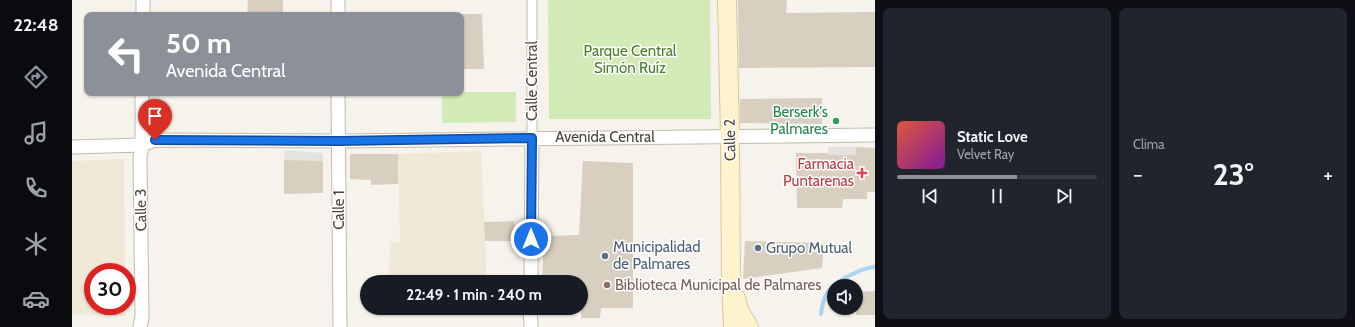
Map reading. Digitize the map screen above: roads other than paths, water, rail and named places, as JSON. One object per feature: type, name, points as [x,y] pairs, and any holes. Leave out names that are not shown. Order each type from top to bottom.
[{"type":"main road","name":"Calle 2","points":[[727,0],[733,327]]},
{"type":"main road","name":"Calle 2","points":[[731,280],[739,310],[750,327]]},
{"type":"street","points":[[143,0],[143,12]]},
{"type":"street","points":[[338,0],[338,12]]},
{"type":"street","name":"Calle Central","points":[[531,275],[532,0]]},
{"type":"street","name":"Calle 3","points":[[140,327],[142,317],[140,166],[142,145],[142,96]]},
{"type":"street","name":"Calle 1","points":[[338,96],[340,327]]},
{"type":"street","name":"Avenida Central","points":[[72,147],[142,145],[155,140],[338,141],[875,135]]},
{"type":"street","points":[[530,315],[531,327]]},
{"type":"waterway","points":[[821,314],[825,297],[834,285],[858,272],[875,267]]},
{"type":"place","name":"Berserk's Palmares","points":[[836,121]]},
{"type":"place","name":"Farmacia Puntarenas","points":[[862,173]]},
{"type":"place","name":"Grupo Mutual","points":[[758,248]]},
{"type":"place","name":"Municipalidad de Palmares","points":[[605,256]]},
{"type":"place","name":"Biblioteca Municipal de Palmares","points":[[607,285]]},
{"type":"park label","name":"Parque Central Simón Ruíz","points":[[630,60]]}]
